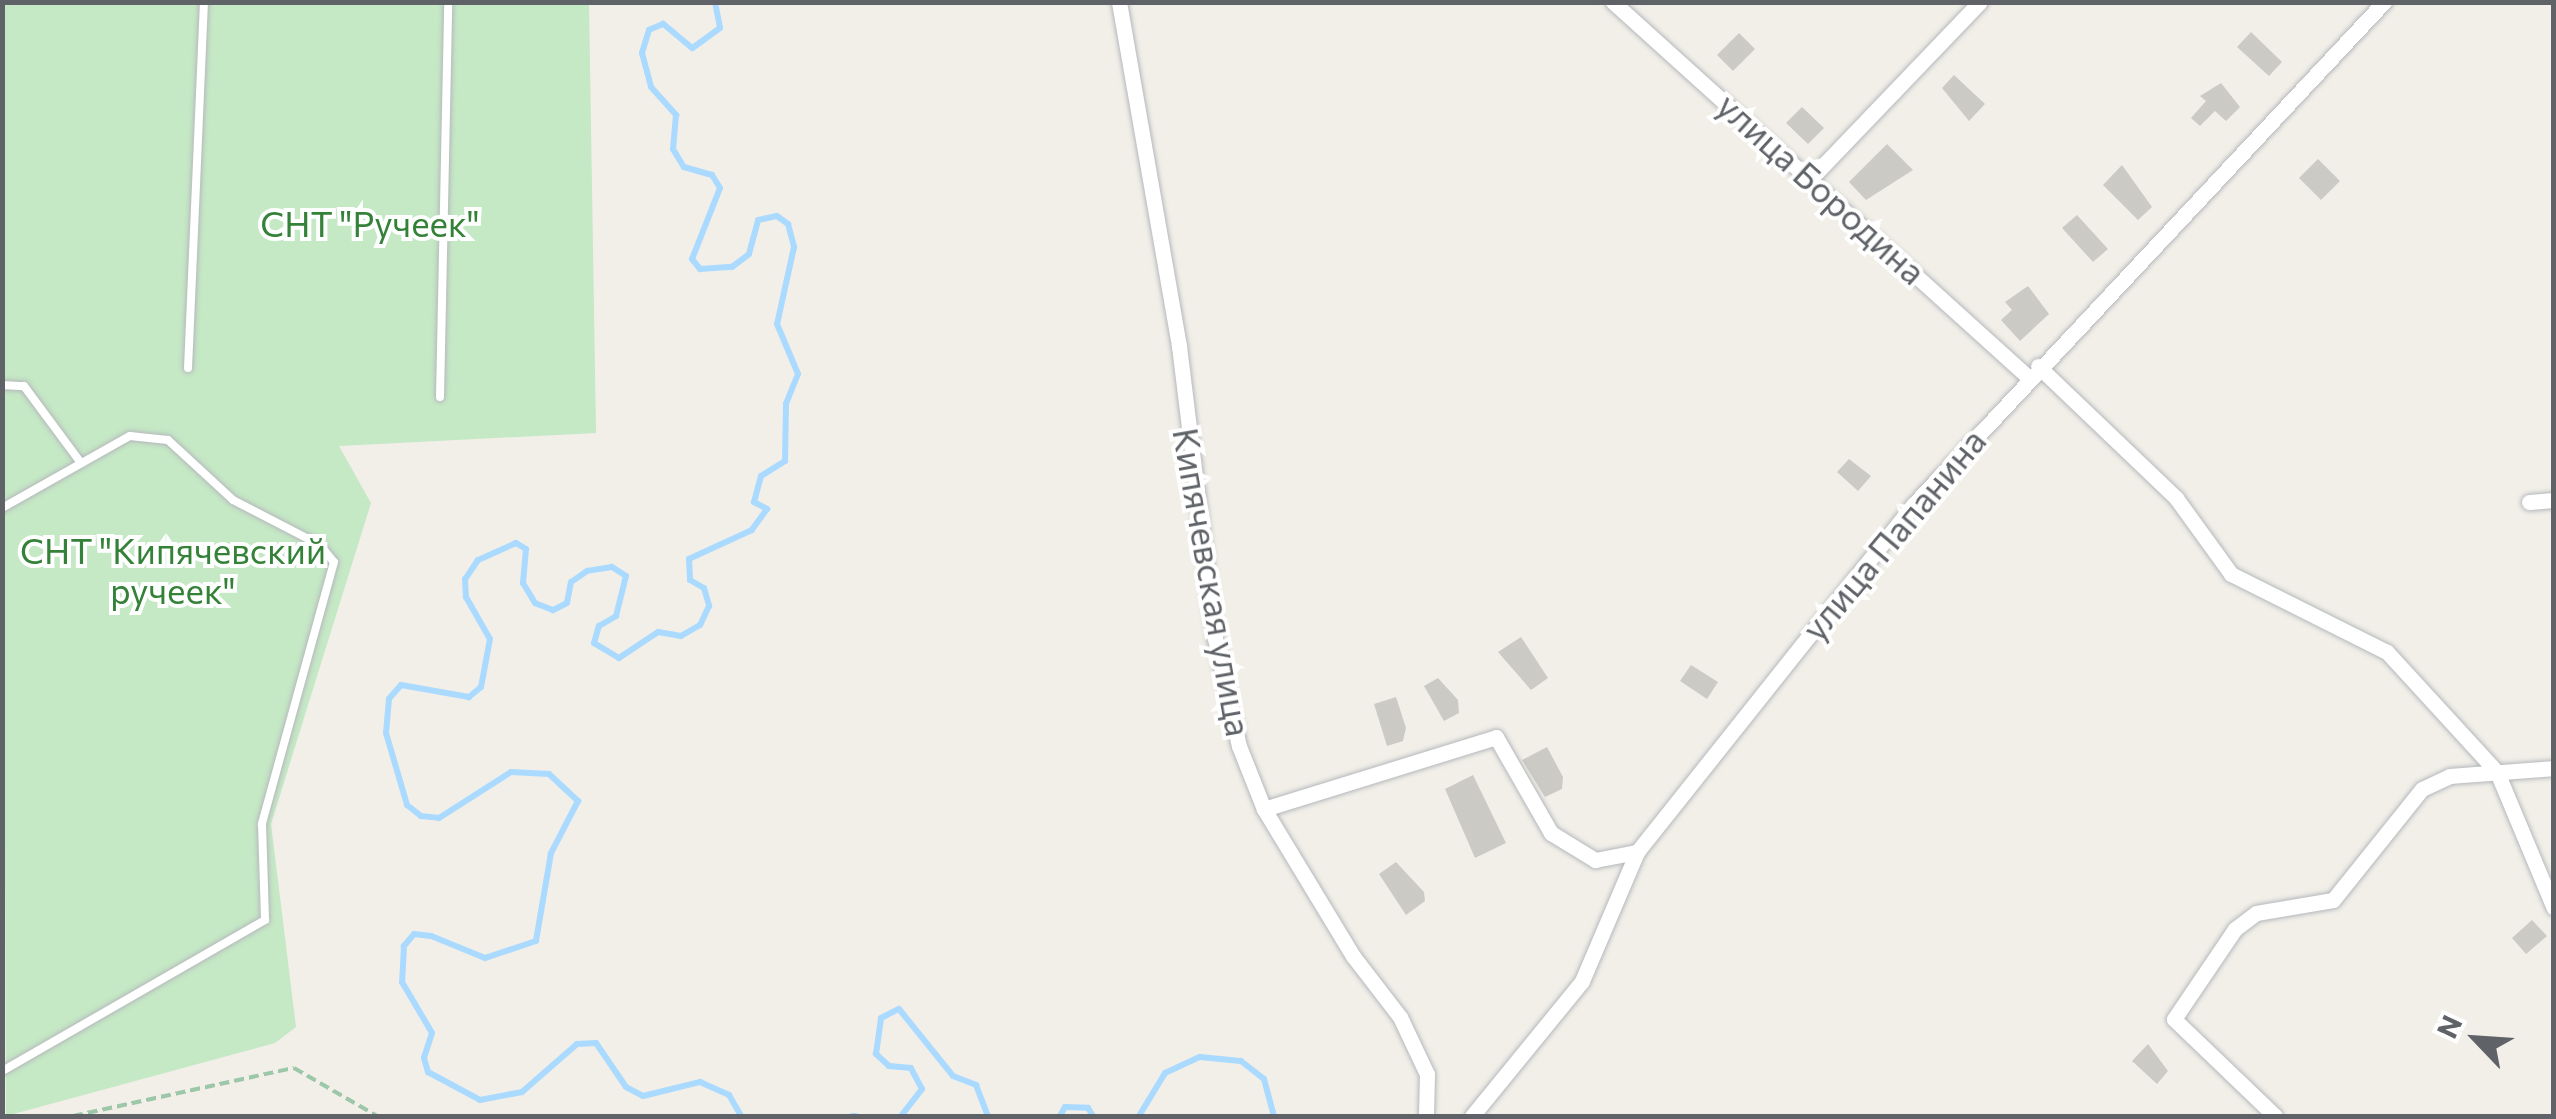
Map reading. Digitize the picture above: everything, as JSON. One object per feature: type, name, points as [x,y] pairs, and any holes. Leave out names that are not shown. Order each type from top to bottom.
[{"type":"street","name":"Кипячевская улица","points":[[1119,2],[1179,346],[1215,638],[1239,746],[1264,809],[1353,956],[1400,1017],[1426,1074],[1426,1116]]},
{"type":"street","name":"улица Бородина","points":[[1613,2],[2176,498],[2232,574],[2387,652],[2496,772],[2554,908]]},
{"type":"street","points":[[1813,176],[1980,2]]},
{"type":"street","name":"улица Папанина","points":[[1472,1116],[1582,981],[1637,852],[1914,504],[2033,372],[2384,2]]},
{"type":"street","points":[[2529,502],[2554,500]]},
{"type":"street","points":[[1264,809],[1496,737],[1551,834],[1595,860],[1637,852]]},
{"type":"street","points":[[2275,1116],[2174,1019],[2245,920],[2333,900],[2422,789],[2450,776],[2554,768]]},
{"type":"lane","points":[[188,368],[204,2]]},
{"type":"lane","points":[[440,397],[448,2]]},
{"type":"lane","points":[[2,385],[24,386],[80,464]]},
{"type":"lane","points":[[2,508],[130,436],[168,440],[233,500],[320,544],[334,562],[262,824],[265,920],[2,1071]]},
{"type":"path","points":[[74,1116],[294,1068],[376,1116]]},
{"type":"green space","points":[[2,3],[589,3],[596,433],[339,446],[371,503],[271,824],[296,1027],[275,1043],[6,1116]]},
{"type":"building","points":[[2251,32],[2282,62],[2269,76],[2237,47]]},
{"type":"building","points":[[1739,33],[1755,49],[1733,71],[1717,55]]},
{"type":"building","points":[[1954,75],[1985,104],[1969,121],[1942,88]]},
{"type":"building","points":[[2221,83],[2240,107],[2226,121],[2215,111],[2200,126],[2191,118],[2206,101],[2200,96]]},
{"type":"building","points":[[1802,107],[1824,128],[1808,144],[1786,123]]},
{"type":"building","points":[[1887,144],[1913,170],[1866,200],[1849,182]]},
{"type":"building","points":[[2318,159],[2340,181],[2321,200],[2299,178]]},
{"type":"building","points":[[2122,165],[2152,207],[2138,220],[2103,185]]},
{"type":"building","points":[[2077,215],[2108,249],[2093,262],[2062,228]]},
{"type":"building","points":[[2028,286],[2049,314],[2020,341],[2001,320],[2012,310],[2005,302]]},
{"type":"building","points":[[1849,459],[1871,476],[1858,491],[1837,472]]},
{"type":"building","points":[[1521,637],[1548,678],[1531,690],[1498,652]]},
{"type":"building","points":[[1691,665],[1718,682],[1707,699],[1680,681]]},
{"type":"building","points":[[1438,678],[1458,700],[1459,713],[1444,721],[1424,686]]},
{"type":"building","points":[[1396,697],[1406,728],[1403,741],[1387,746],[1374,704]]},
{"type":"building","points":[[1547,747],[1563,777],[1562,789],[1545,797],[1522,760]]},
{"type":"building","points":[[1473,775],[1506,843],[1475,858],[1445,789]]},
{"type":"building","points":[[1396,862],[1424,892],[1425,901],[1406,915],[1379,874]]},
{"type":"building","points":[[2532,920],[2547,936],[2526,954],[2512,938]]},
{"type":"building","points":[[2148,1044],[2168,1071],[2157,1084],[2132,1061]]},
{"type":"waterway","points":[[715,2],[720,28],[692,48],[663,24],[649,30],[642,53],[651,87],[676,115],[673,149],[684,167],[712,175],[720,188],[692,259],[700,269],[732,267],[749,254],[758,220],[777,216],[788,224],[794,247],[777,324],[798,374],[786,404],[785,461],[761,476],[754,502],[767,509],[752,530],[689,559],[690,580],[704,588],[709,606],[700,625],[681,636],[658,632],[619,658],[594,643],[599,626],[616,616],[626,576],[612,567],[587,571],[571,582],[567,603],[553,610],[535,603],[523,583],[526,549],[516,543],[478,560],[465,579],[466,597],[490,639],[481,687],[469,697],[401,685],[389,699],[386,733],[407,805],[421,816],[439,818],[511,772],[549,774],[578,801],[551,853],[536,941],[485,958],[431,936],[414,934],[404,946],[402,982],[432,1033],[424,1058],[428,1072],[480,1100],[522,1092],[577,1044],[596,1043],[626,1087],[643,1096],[700,1082],[729,1095],[741,1116]]},
{"type":"waterway","points":[[737,2],[755,2]]},
{"type":"waterway","points":[[901,1116],[922,1089],[911,1068],[889,1066],[876,1054],[881,1018],[899,1009],[953,1076],[976,1085],[988,1116]]},
{"type":"waterway","points":[[1139,1116],[1165,1073],[1200,1057],[1241,1061],[1264,1079],[1274,1116]]},
{"type":"waterway","points":[[1060,1116],[1065,1107],[1088,1108],[1093,1116]]},
{"type":"park label","name":"СНТ \"Ручеек\"","points":[[370,223]]},
{"type":"park label","name":"СНТ \"Кипячевский ручеек\"","points":[[173,570]]}]
